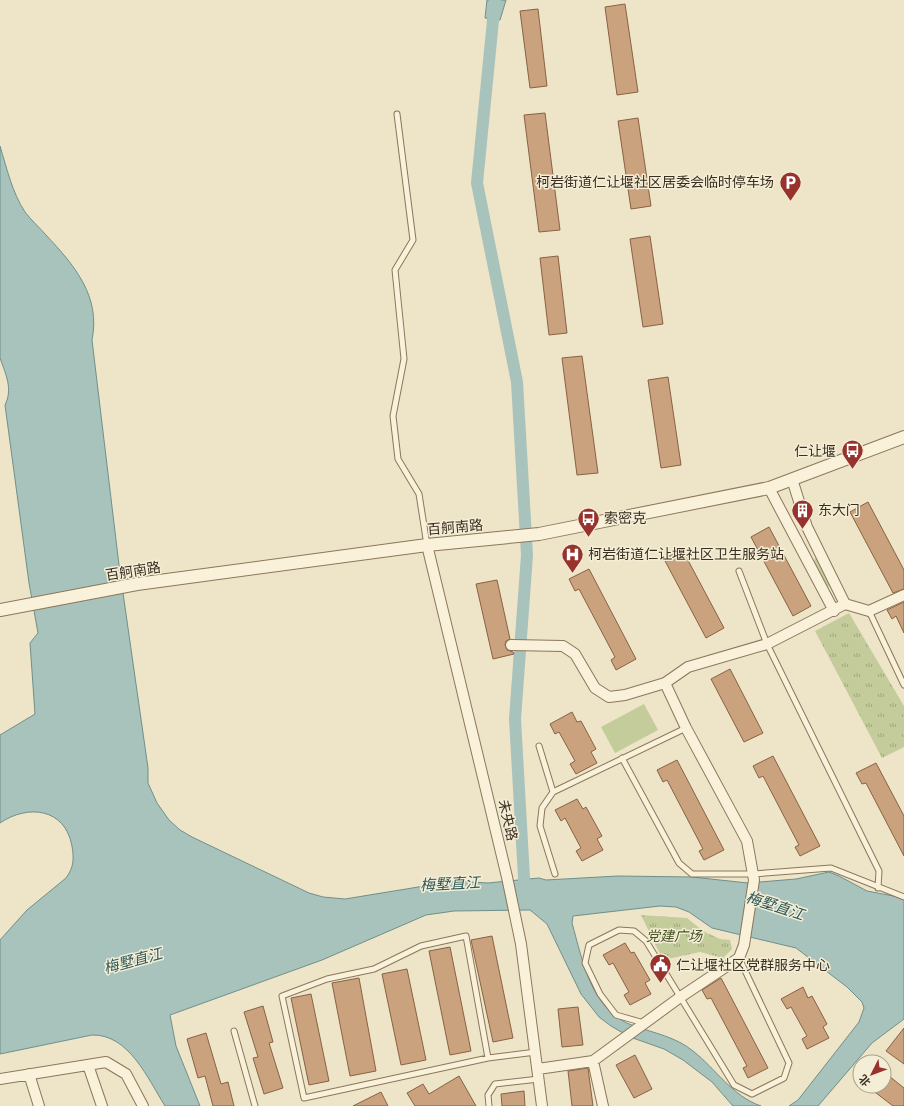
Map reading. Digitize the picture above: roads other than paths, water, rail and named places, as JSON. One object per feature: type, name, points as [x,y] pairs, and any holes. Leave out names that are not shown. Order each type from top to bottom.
[{"type":"street","name":"百舸南路","points":[[0,610],[138,584],[427,545],[539,534],[769,488],[904,436]]},
{"type":"street","points":[[792,479],[807,527],[845,604],[869,611],[904,595]]},
{"type":"street","points":[[769,488],[834,611]]},
{"type":"street","name":"未央路","points":[[427,545],[507,877],[521,944],[542,1106]]},
{"type":"street","points":[[510,645],[563,646],[574,654],[595,688],[609,697],[625,695],[665,683],[688,667],[767,644],[834,611],[845,604]]},
{"type":"street","points":[[539,1074],[593,1060],[679,998],[739,958],[744,945],[753,877],[747,842],[686,728],[665,683]]},
{"type":"street","points":[[593,1060],[603,1106]]},
{"type":"street","points":[[0,1079],[106,1062],[126,1074],[143,1106]]},
{"type":"street","points":[[88,1065],[102,1106]]},
{"type":"street","points":[[29,1074],[39,1106]]},
{"type":"lane","points":[[397,114],[413,240],[396,270],[404,359],[393,416],[398,459],[419,494],[427,545]]},
{"type":"lane","points":[[739,571],[767,644],[879,871],[878,888]]},
{"type":"lane","points":[[869,611],[904,685]]},
{"type":"lane","points":[[555,874],[540,826],[542,808],[554,792],[686,728]]},
{"type":"lane","points":[[539,746],[554,792]]},
{"type":"lane","points":[[622,758],[679,863],[692,874],[753,877],[831,868],[878,888],[904,897]]},
{"type":"lane","points":[[642,1025],[616,1014],[600,994],[585,963],[589,945],[620,930],[634,931],[646,942],[679,998],[734,1085],[752,1094],[784,1078],[788,1063],[739,958]]},
{"type":"lane","points":[[488,1058],[466,936],[421,946],[374,969],[327,979],[282,996],[304,1098],[488,1058],[536,1052]]},
{"type":"lane","points":[[234,1031],[255,1106]]},
{"type":"lane","points":[[489,1106],[488,1095],[495,1084],[539,1074]]},
{"type":"water","points":[[487,0],[506,0],[500,20],[485,18]]},
{"type":"water","name":"梅墅直江","points":[[0,146],[10,180],[20,204],[27,215],[56,246],[75,270],[89,295],[93,309],[94,324],[92,340],[119,565],[148,768],[148,783],[157,803],[169,820],[180,830],[309,893],[323,897],[345,899],[455,881],[488,883],[539,878],[546,880],[618,876],[692,877],[748,883],[796,879],[829,872],[867,891],[904,898],[904,1019],[872,1043],[863,1054],[852,1054],[852,1066],[818,1106],[789,1106],[798,1100],[859,1022],[864,1008],[862,1002],[847,987],[796,948],[712,928],[689,912],[676,907],[660,906],[573,916],[572,923],[585,969],[598,997],[608,1009],[619,1019],[634,1026],[672,1039],[686,1046],[701,1058],[741,1096],[761,1106],[733,1106],[712,1082],[683,1060],[664,1049],[630,1037],[599,1017],[581,994],[547,924],[530,910],[454,911],[426,915],[322,960],[170,1015],[176,1046],[200,1106],[165,1106],[136,1060],[117,1042],[105,1037],[92,1035],[0,1054],[0,940],[27,910],[66,878],[71,870],[73,859],[72,846],[68,833],[62,824],[54,817],[44,813],[22,813],[0,823],[0,735],[35,714],[30,643],[38,633],[29,583],[5,405],[9,388],[0,358]]},
{"type":"waterway","points":[[495,0],[477,183],[517,382],[527,555],[515,719],[525,895]]},
{"type":"place","name":"柯岩街道仁让堰社区居委会临时停车场","points":[[790,202]]},
{"type":"place","name":"仁让堰","points":[[852,470]]},
{"type":"place","name":"东大门","points":[[802,530]]},
{"type":"place","name":"索密克","points":[[588,538]]},
{"type":"place","name":"柯岩街道仁让堰社区卫生服务站","points":[[573,574]]},
{"type":"place","name":"仁让堰社区党群服务中心","points":[[661,984]]},
{"type":"park label","name":"党建广场","points":[[674,936]]}]
